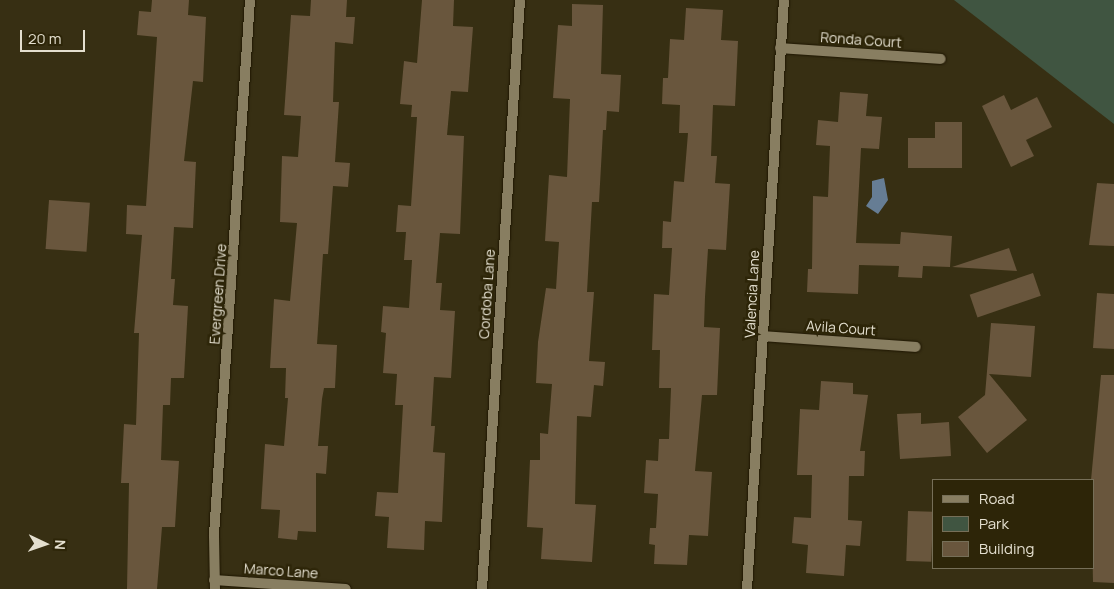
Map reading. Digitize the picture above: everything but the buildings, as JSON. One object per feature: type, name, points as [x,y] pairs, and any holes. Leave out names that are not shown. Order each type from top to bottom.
[{"type":"street","name":"Evergreen Drive","points":[[214,584],[214,535],[250,0]]},
{"type":"street","name":"Cordoba Lane","points":[[482,589],[520,0]]},
{"type":"street","name":"Valencia Lane","points":[[747,589],[784,0]]},
{"type":"street","name":"Ronda Court","points":[[780,48],[940,59]]},
{"type":"street","name":"Avila Court","points":[[763,336],[916,347]]},
{"type":"street","name":"Marco Lane","points":[[214,584],[346,589]]},
{"type":"green space","points":[[954,0],[1114,0],[1114,124]]},
{"type":"water","points":[[884,178],[888,200],[878,214],[866,206],[872,197],[872,181]]}]
